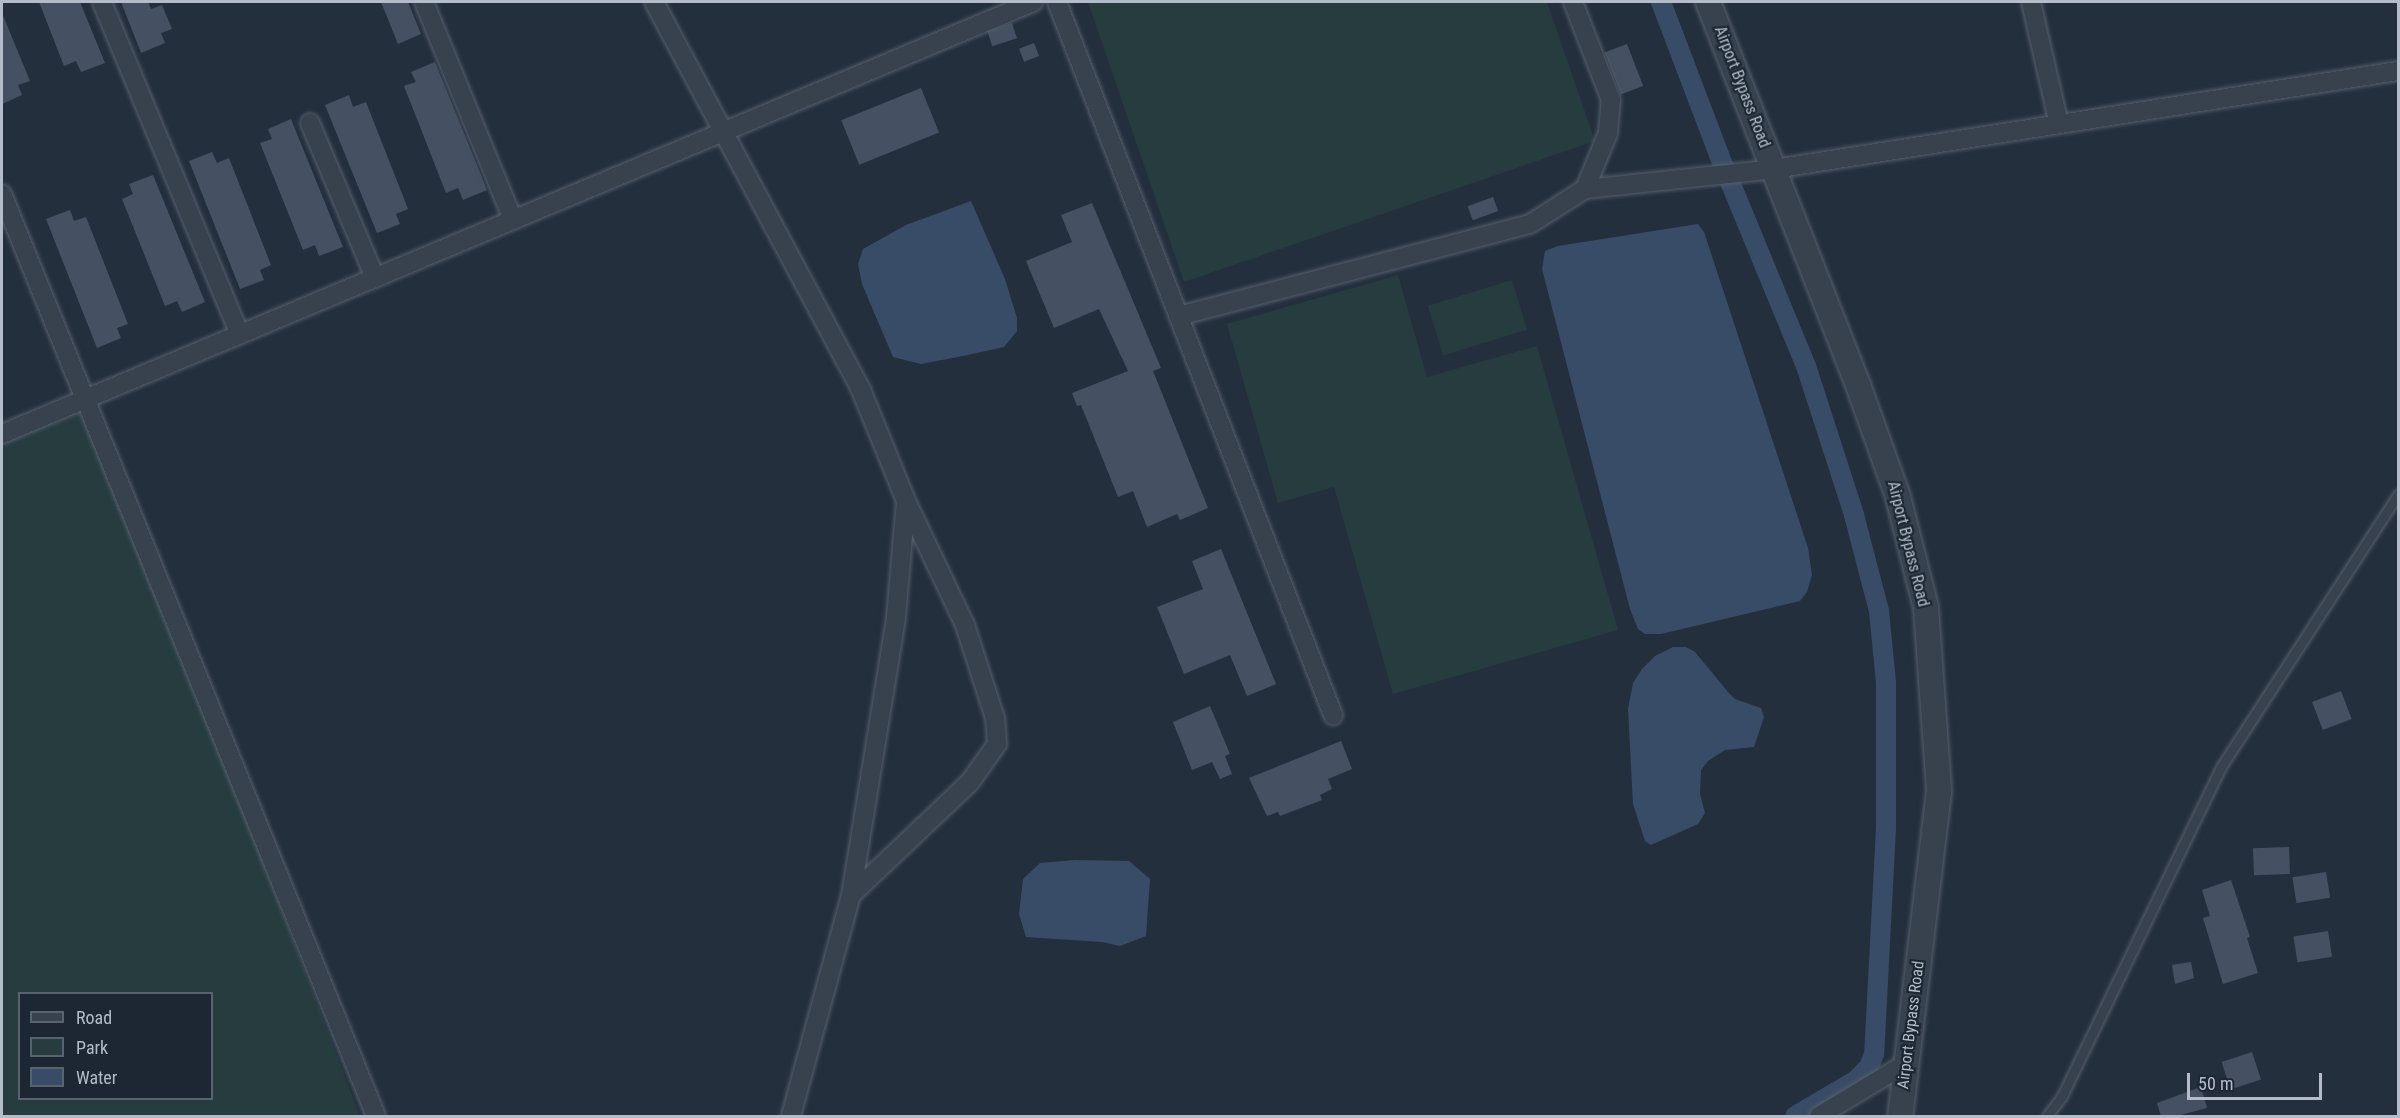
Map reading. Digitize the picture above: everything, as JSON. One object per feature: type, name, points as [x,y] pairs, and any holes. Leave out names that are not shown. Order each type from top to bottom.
[{"type":"street","points":[[102,2],[240,335]]},
{"type":"street","points":[[424,2],[513,220]]},
{"type":"street","points":[[654,2],[861,390],[906,501],[965,625],[995,718],[997,744],[970,782],[851,895]]},
{"type":"street","points":[[2,434],[1033,2]]},
{"type":"street","points":[[1057,2],[1333,715]]},
{"type":"street","points":[[1573,2],[1611,100],[1608,133],[1585,189]]},
{"type":"street","name":"Airport Bypass Road","points":[[1708,2],[1899,496],[1926,608],[1940,791],[1900,1116]]},
{"type":"street","points":[[2031,2],[2060,124]]},
{"type":"street","points":[[1179,316],[1530,224],[1585,189],[1774,169],[2398,71]]},
{"type":"street","points":[[310,123],[375,278]]},
{"type":"street","points":[[2,194],[376,1116]]},
{"type":"street","points":[[791,1116],[851,895],[896,618],[906,501]]},
{"type":"street","points":[[1819,1116],[1907,1063]]},
{"type":"lane","points":[[2047,1116],[2062,1096],[2221,767],[2398,494]]},
{"type":"green space","points":[[1088,2],[1547,2],[1595,141],[1184,282]]},
{"type":"green space","points":[[1398,275],[1427,377],[1537,346],[1618,630],[1393,694],[1334,487],[1278,503],[1227,324]]},
{"type":"green space","points":[[1512,280],[1527,330],[1443,355],[1428,306]]},
{"type":"green space","points":[[86,399],[360,1116],[2,1116],[2,434]]},
{"type":"water","points":[[971,201],[1005,279],[1017,318],[1017,331],[1004,347],[963,356],[921,364],[893,357],[862,284],[858,264],[863,249],[906,225]]},
{"type":"water","points":[[1698,224],[1704,232],[1808,548],[1812,575],[1807,592],[1800,601],[1661,634],[1645,634],[1638,629],[1630,609],[1542,269],[1545,251],[1558,246]]},
{"type":"water","points":[[1673,647],[1686,647],[1695,652],[1735,699],[1761,708],[1764,717],[1754,747],[1725,750],[1708,761],[1701,770],[1700,794],[1705,813],[1698,824],[1651,845],[1645,841],[1633,804],[1628,709],[1633,683],[1642,669],[1655,656]]},
{"type":"water","points":[[1075,860],[1129,861],[1150,879],[1146,936],[1120,946],[1102,942],[1026,937],[1019,914],[1023,879],[1040,863]]},
{"type":"building","points":[[39,2],[80,2],[105,63],[81,72],[76,61],[64,66]]},
{"type":"building","points":[[121,2],[148,2],[151,9],[162,5],[172,29],[161,33],[165,43],[141,53]]},
{"type":"building","points":[[381,2],[408,2],[421,34],[398,44]]},
{"type":"building","points":[[2,13],[30,81],[18,85],[22,95],[2,104]]},
{"type":"building","points":[[1012,23],[1017,38],[992,46],[987,31]]},
{"type":"building","points":[[1034,43],[1039,56],[1024,62],[1019,49]]},
{"type":"building","points":[[1627,44],[1643,86],[1621,95],[1605,53]]},
{"type":"building","points":[[435,62],[487,190],[463,200],[458,188],[446,193],[404,86],[416,82],[411,72]]},
{"type":"building","points":[[921,88],[939,133],[859,165],[841,120]]},
{"type":"building","points":[[349,95],[353,107],[366,102],[408,209],[396,214],[400,224],[377,233],[325,105]]},
{"type":"building","points":[[291,119],[343,247],[319,256],[315,245],[303,250],[260,143],[272,139],[268,129]]},
{"type":"building","points":[[212,152],[217,163],[229,158],[271,265],[260,270],[264,280],[240,289],[189,161]]},
{"type":"building","points":[[153,175],[205,302],[182,312],[177,301],[165,306],[122,199],[133,194],[129,184]]},
{"type":"building","points":[[1493,197],[1498,211],[1473,220],[1468,206]]},
{"type":"building","points":[[1092,203],[1161,368],[1153,371],[1208,508],[1180,520],[1177,514],[1147,527],[1133,491],[1118,497],[1081,405],[1077,406],[1072,393],[1128,371],[1099,309],[1054,328],[1026,261],[1072,242],[1061,215]]},
{"type":"building","points":[[70,210],[74,221],[86,217],[128,324],[117,328],[121,338],[97,348],[46,219]]},
{"type":"building","points":[[1221,549],[1276,684],[1247,696],[1230,655],[1184,674],[1157,607],[1203,589],[1192,561]]},
{"type":"building","points":[[2341,691],[2352,719],[2323,730],[2312,702]]},
{"type":"building","points":[[1210,706],[1230,754],[1225,756],[1232,774],[1220,779],[1212,762],[1192,770],[1173,722]]},
{"type":"building","points":[[1341,741],[1352,769],[1328,779],[1332,789],[1320,795],[1322,800],[1280,816],[1278,812],[1267,816],[1249,778]]},
{"type":"building","points":[[2289,847],[2290,874],[2254,875],[2253,848]]},
{"type":"building","points":[[2326,872],[2330,898],[2296,903],[2292,877]]},
{"type":"building","points":[[2231,880],[2250,937],[2247,938],[2258,973],[2223,984],[2203,918],[2210,916],[2202,890]]},
{"type":"building","points":[[2328,931],[2332,957],[2297,962],[2293,936]]},
{"type":"building","points":[[2191,962],[2194,978],[2175,984],[2172,965]]},
{"type":"building","points":[[2252,1052],[2261,1080],[2231,1089],[2222,1062]]},
{"type":"building","points":[[2201,1087],[2207,1108],[2177,1116],[2161,1116],[2157,1103]]},
{"type":"waterway","points":[[1661,2],[1719,155],[1806,366],[1854,515],[1879,611],[1886,683],[1886,828],[1874,1054],[1869,1067],[1855,1081],[1795,1116]]}]
